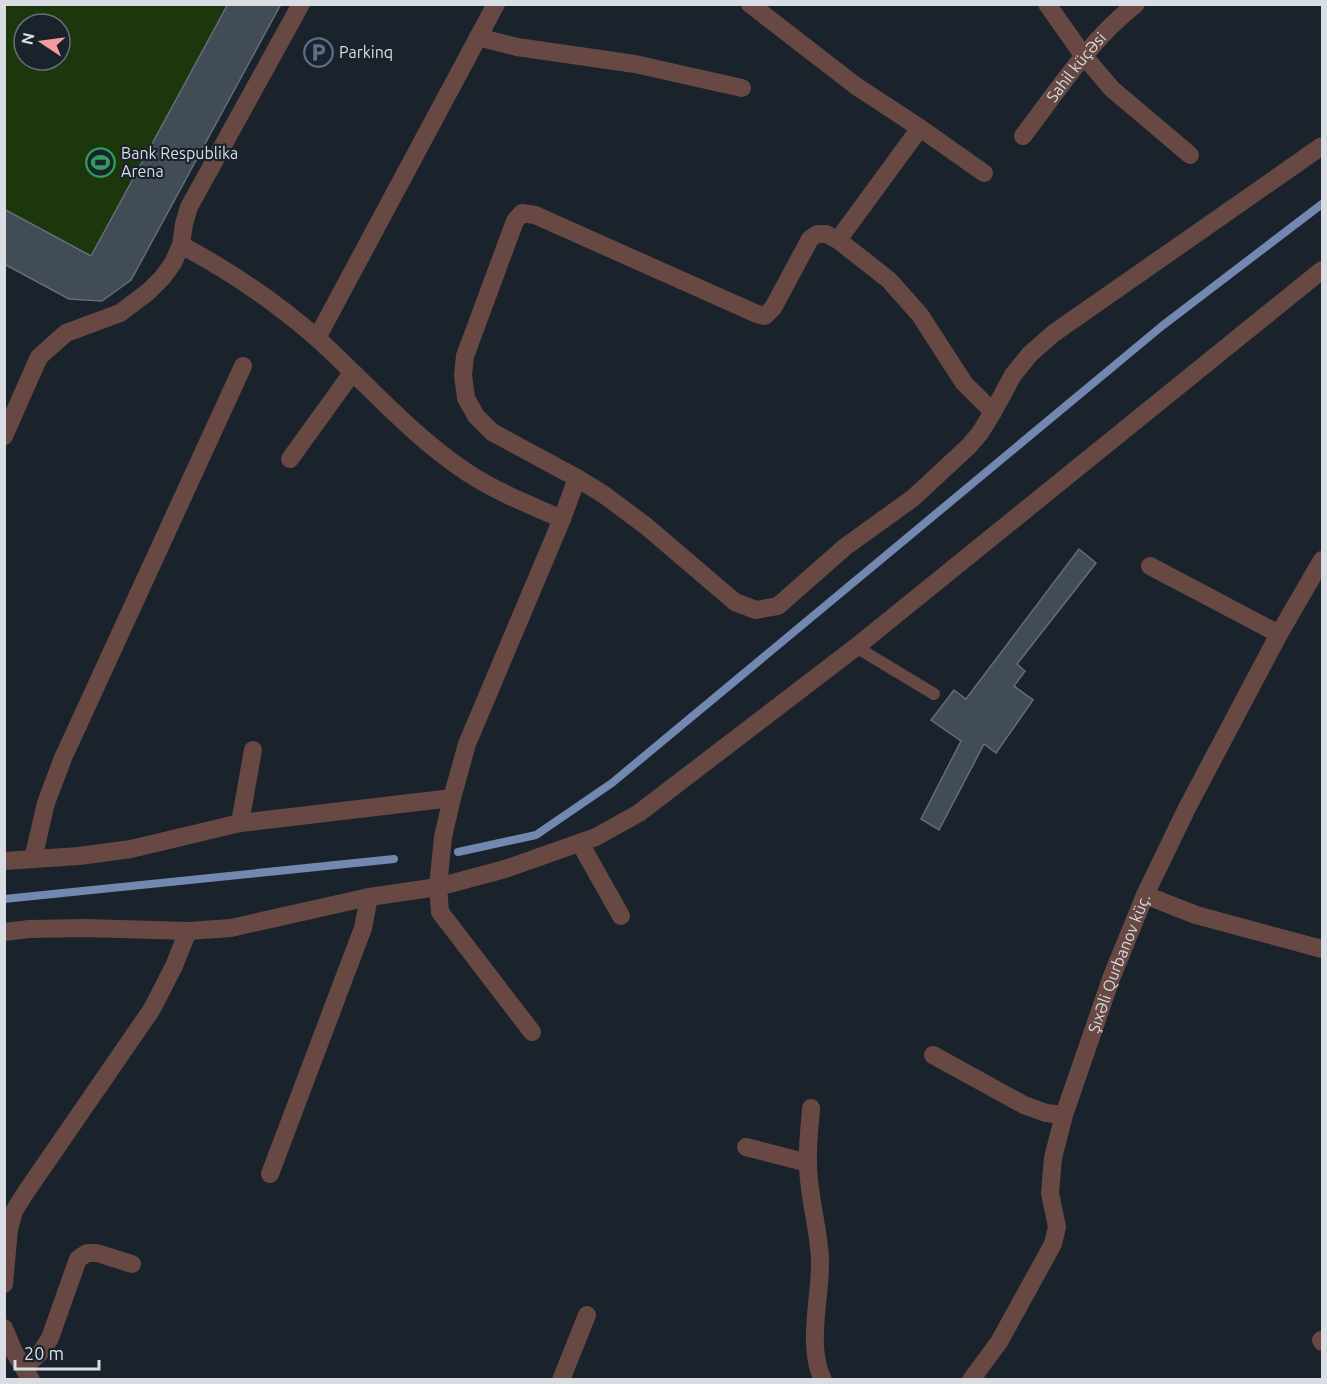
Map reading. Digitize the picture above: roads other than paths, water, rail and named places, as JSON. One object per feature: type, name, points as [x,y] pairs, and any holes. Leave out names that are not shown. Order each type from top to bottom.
[{"type":"street","points":[[4,436],[39,357],[66,333],[120,313],[148,292],[168,270],[181,245],[183,224],[189,207],[301,4]]},
{"type":"street","points":[[316,338],[496,4]]},
{"type":"street","points":[[750,4],[856,86],[921,128],[984,173]]},
{"type":"street","points":[[1047,4],[1083,55],[1112,89],[1190,155]]},
{"type":"street","name":"Sahil küçəsi","points":[[1023,136],[1083,55],[1116,20],[1137,4]]},
{"type":"street","points":[[478,37],[518,47],[635,64],[742,88]]},
{"type":"street","points":[[838,240],[921,128]]},
{"type":"street","points":[[993,411],[964,383],[920,315],[889,280],[838,240],[826,234],[817,234],[810,239],[773,308],[765,316],[535,214],[522,213],[515,221],[465,356],[463,375],[466,399],[476,416],[492,432],[603,494],[646,526],[735,602],[756,610],[778,606],[845,548],[913,498],[969,446],[980,433],[993,411],[1013,375],[1030,354],[1054,333],[1323,146]]},
{"type":"street","points":[[181,245],[211,261],[265,297],[316,338],[436,451],[492,488],[562,519]]},
{"type":"street","points":[[4,932],[85,928],[188,931],[231,928],[369,897],[438,887],[505,869],[596,837],[639,813],[856,647],[1323,270]]},
{"type":"street","points":[[33,859],[46,803],[63,758],[243,366]]},
{"type":"street","points":[[290,459],[352,373]]},
{"type":"street","points":[[532,1032],[440,912],[438,887],[443,837],[467,744],[562,519],[577,478]]},
{"type":"street","name":"Şıxəli Qurbanov küç.","points":[[971,1380],[999,1342],[1053,1244],[1057,1227],[1050,1193],[1053,1158],[1064,1115],[1112,976],[1145,895],[1187,808],[1279,634],[1323,560]]},
{"type":"street","points":[[1150,566],[1279,634]]},
{"type":"street","points":[[240,823],[253,750]]},
{"type":"street","points":[[4,861],[79,856],[130,849],[240,823],[452,798]]},
{"type":"street","points":[[580,843],[621,916]]},
{"type":"street","points":[[1145,895],[1196,915],[1323,949]]},
{"type":"street","points":[[270,1174],[363,928],[369,897]]},
{"type":"street","points":[[4,1284],[9,1229],[14,1211],[152,1009],[174,966],[188,931]]},
{"type":"street","points":[[933,1055],[1024,1105],[1046,1113],[1064,1115]]},
{"type":"street","points":[[811,1108],[808,1163],[820,1258],[814,1349],[818,1370],[823,1380]]},
{"type":"street","points":[[746,1147],[808,1163]]},
{"type":"street","points":[[4,1328],[13,1350],[28,1373],[50,1338],[78,1259],[87,1253],[97,1253],[132,1264]]},
{"type":"street","points":[[561,1380],[587,1315]]},
{"type":"lane","points":[[856,647],[934,694]]},
{"type":"waterway","points":[[458,852],[536,835],[612,783],[1162,326],[1322,204]]},
{"type":"waterway","points":[[4,899],[394,859]]},
{"type":"place","name":"Parkinq","points":[[318,52]]},
{"type":"place","name":"Bank Respublika Arena","points":[[100,162]]}]
